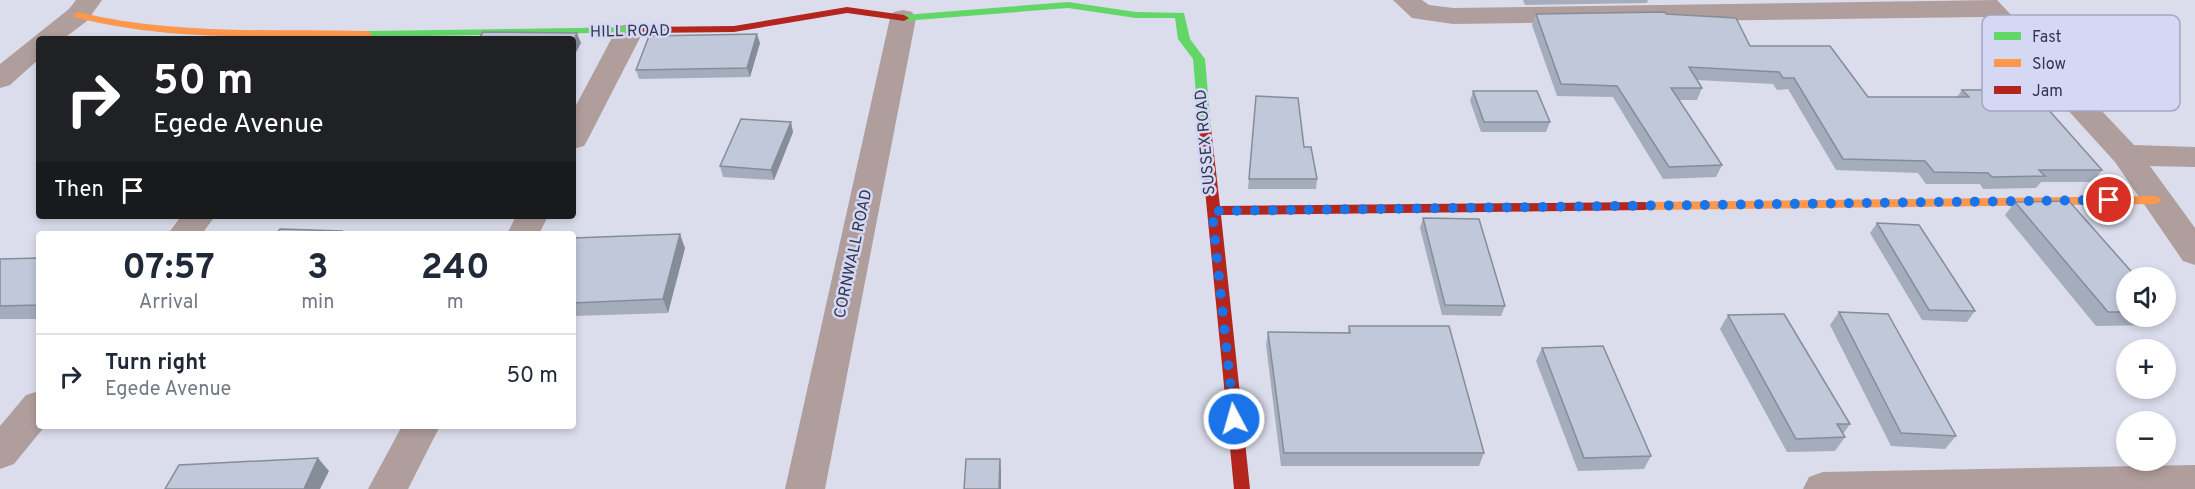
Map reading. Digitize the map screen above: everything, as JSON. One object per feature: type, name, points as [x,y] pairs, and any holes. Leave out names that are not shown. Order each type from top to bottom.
[{"type":"street","points":[[1406,0],[1421,12],[1453,16],[1692,6],[1985,4],[1995,15]]},
{"type":"street","name":"HILL ROAD","points":[[408,36],[734,29],[847,10],[903,18],[1068,5],[1136,15],[1180,15]]},
{"type":"street","points":[[49,36],[83,7]]},
{"type":"street","name":"HILL ROAD","points":[[83,7],[113,24],[196,31],[327,36]]},
{"type":"street","name":"SUSSEX ROAD","points":[[1180,15],[1184,39],[1199,59],[1212,211],[1242,489]]},
{"type":"street","name":"CORNWALL ROAD","points":[[806,489],[903,18]]},
{"type":"street","points":[[576,133],[629,32]]},
{"type":"street","points":[[0,79],[36,48]]},
{"type":"street","points":[[2085,111],[2126,155],[2195,253]]},
{"type":"street","points":[[2126,155],[2195,157]]},
{"type":"street","points":[[1212,211],[2156,200]]},
{"type":"street","points":[[186,231],[196,219]]},
{"type":"street","points":[[0,453],[36,410]]},
{"type":"street","points":[[388,489],[419,429]]},
{"type":"street","points":[[1824,489],[2195,482]]},
{"type":"building","points":[[1665,12],[1666,14],[1736,18],[1750,46],[1830,46],[1868,97],[1969,97],[1962,90],[1982,90],[1982,111],[2050,111],[2102,170],[2039,170],[2045,176],[1992,177],[1988,173],[1934,172],[1925,161],[1843,159],[1794,78],[1783,78],[1779,72],[1689,67],[1702,88],[1671,88],[1722,165],[1669,167],[1617,86],[1561,84],[1536,14]]},
{"type":"building","points":[[483,32],[577,33],[576,36],[481,36]]},
{"type":"building","points":[[757,34],[747,68],[636,70],[649,36]]},
{"type":"building","points":[[1473,91],[1537,91],[1550,122],[1484,122]]},
{"type":"building","points":[[1256,96],[1298,98],[1304,147],[1311,147],[1317,179],[1249,179]]},
{"type":"building","points":[[741,119],[791,122],[771,170],[720,166]]},
{"type":"building","points":[[2069,201],[2127,267],[2116,267],[2116,312],[2108,312],[2015,202]]},
{"type":"building","points":[[1423,218],[1479,219],[1505,306],[1445,305]]},
{"type":"building","points":[[1877,223],[1919,225],[1975,311],[1929,310]]},
{"type":"building","points":[[280,229],[342,231],[278,231]]},
{"type":"building","points":[[680,234],[663,299],[576,303],[576,238]]},
{"type":"building","points":[[36,258],[36,305],[0,306],[0,259]]},
{"type":"building","points":[[1839,312],[1888,314],[1956,436],[1901,433]]},
{"type":"building","points":[[1784,314],[1850,424],[1837,424],[1845,437],[1796,439],[1728,315]]},
{"type":"building","points":[[1349,326],[1449,326],[1484,453],[1284,453],[1268,332],[1350,333]]},
{"type":"building","points":[[1603,346],[1651,456],[1584,458],[1542,348]]},
{"type":"building","points":[[318,458],[304,489],[165,489],[179,465]]},
{"type":"building","points":[[966,459],[1000,459],[999,489],[964,489]]},
{"type":"traffic: fast","points":[[904,18],[1068,5],[1136,15],[1180,15],[1184,39],[1199,59],[1205,128]]},
{"type":"traffic: fast","points":[[367,34],[642,30]]},
{"type":"traffic: slow","points":[[78,15],[113,24],[196,31],[367,34]]},
{"type":"traffic: slow","points":[[1645,206],[2156,200]]},
{"type":"traffic: jam","points":[[642,30],[734,29],[847,10],[904,18]]},
{"type":"traffic: jam","points":[[1205,128],[1242,489]]},
{"type":"traffic: jam","points":[[1212,211],[1645,206]]},
{"type":"route","points":[[1234,419],[1212,211],[2109,200]]}]
